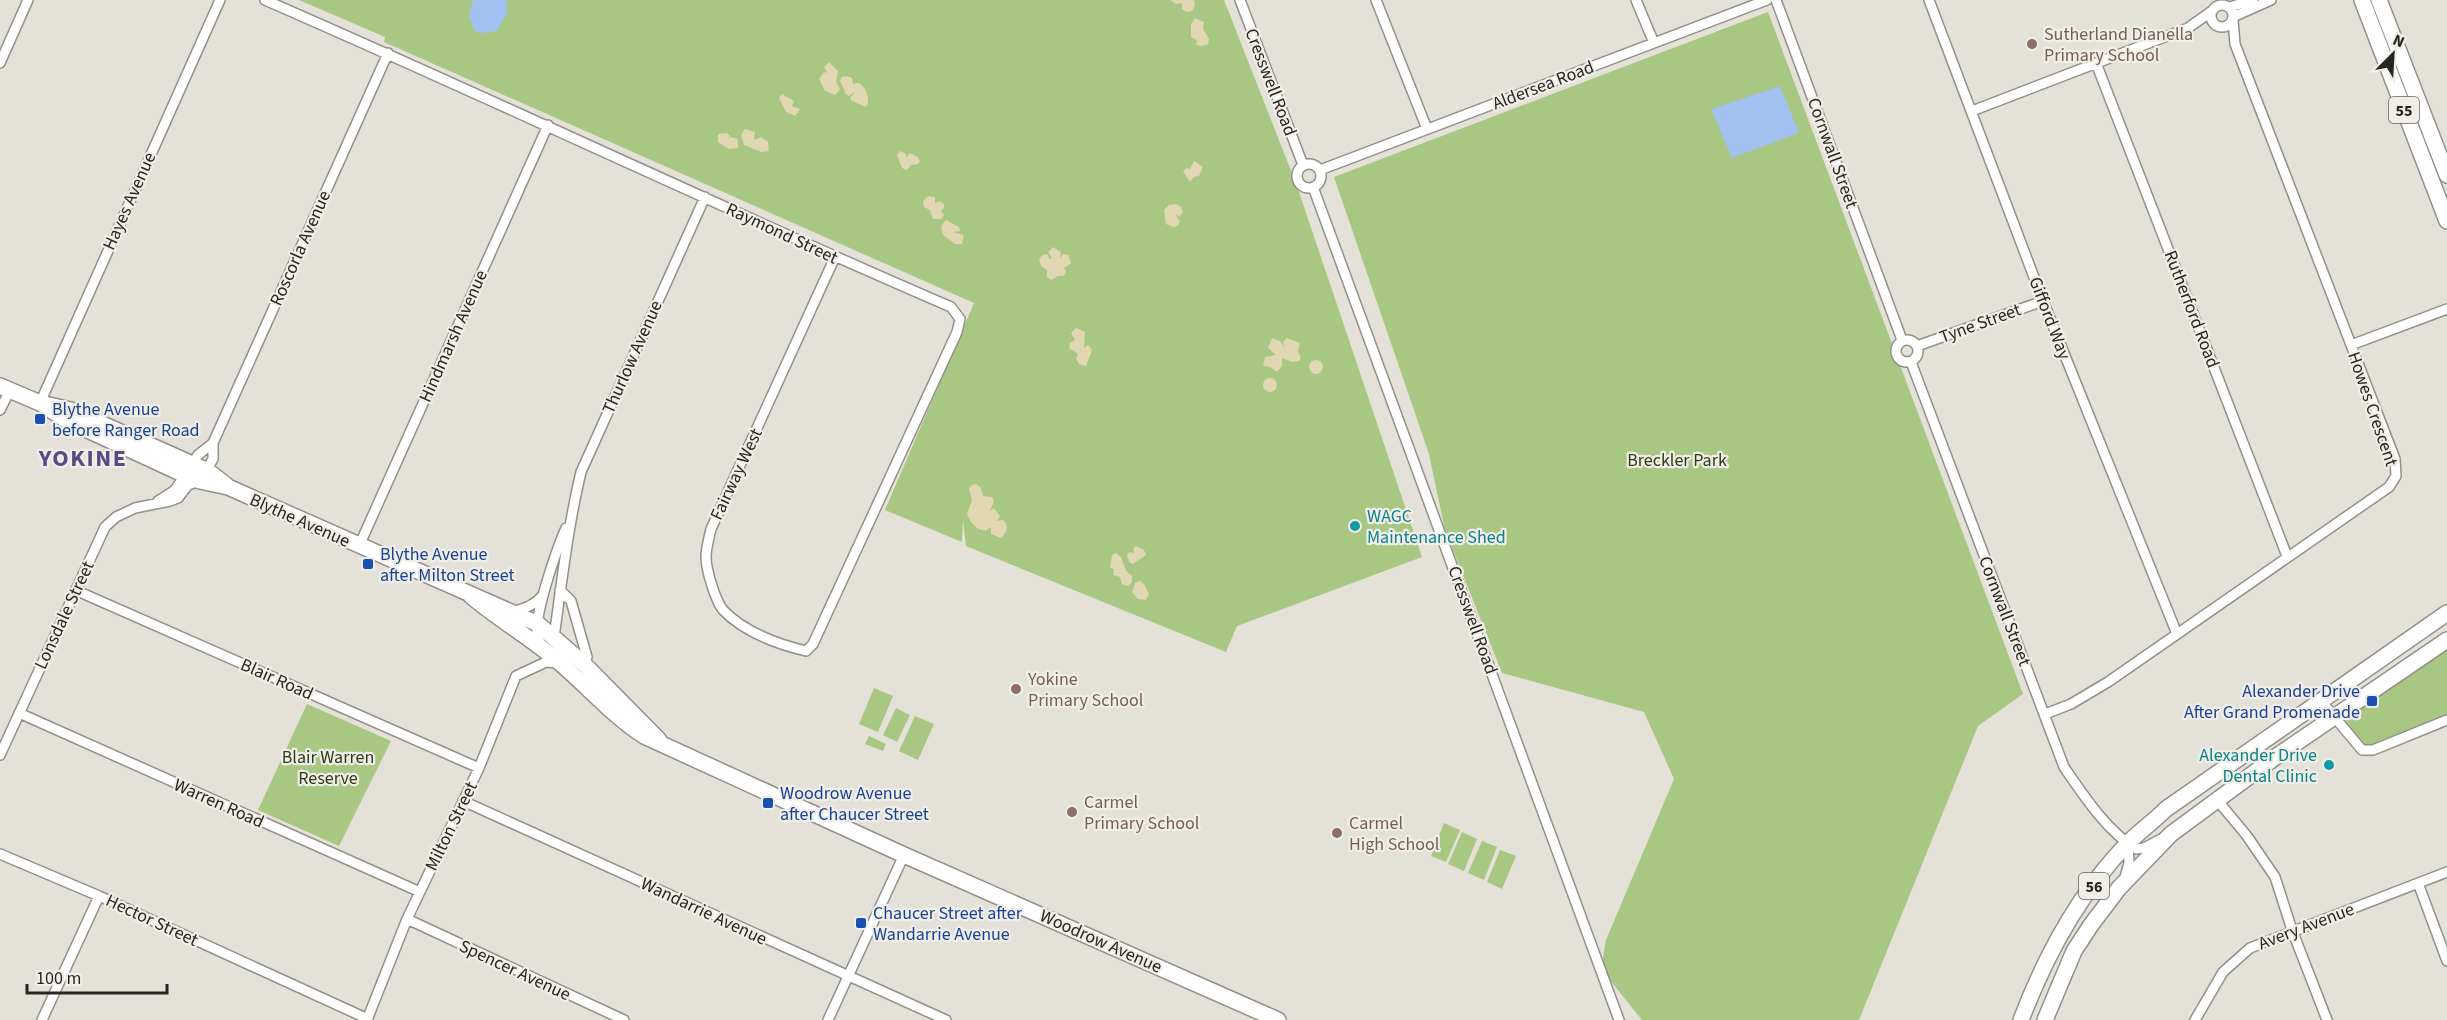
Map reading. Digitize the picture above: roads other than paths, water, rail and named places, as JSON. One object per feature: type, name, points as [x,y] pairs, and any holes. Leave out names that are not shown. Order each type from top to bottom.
[{"type":"main road","name":"55","points":[[2362,0],[2447,221]]},
{"type":"main road","name":"55","points":[[2379,0],[2447,175]]},
{"type":"main road","points":[[2397,91],[2412,86]]},
{"type":"main road","name":"Blythe Avenue","points":[[3,388],[40,403],[66,420],[204,476],[538,624],[584,664]]},
{"type":"main road","name":"Blythe Avenue","points":[[471,596],[497,619],[560,663]]},
{"type":"main road","name":"56","points":[[2021,1020],[2032,989],[2063,931],[2101,876],[2128,844],[2166,809],[2447,613]]},
{"type":"main road","name":"56","points":[[2045,1020],[2058,984],[2074,951],[2119,888],[2171,834],[2334,717],[2447,640]]},
{"type":"main road","name":"Woodrow Avenue","points":[[560,663],[632,729],[644,736],[904,855],[1278,1020]]},
{"type":"main road","name":"Woodrow Avenue","points":[[584,664],[661,743]]},
{"type":"street","points":[[0,63],[28,0]]},
{"type":"street","name":"Hayes Avenue","points":[[40,403],[220,0]]},
{"type":"street","name":"Raymond Street","points":[[265,0],[548,125],[835,258],[951,307],[960,319],[957,332],[813,644],[806,651]]},
{"type":"street","name":"Cresswell Road","points":[[1240,0],[1303,165],[1297,172],[1298,181],[1304,187],[1313,187],[1619,1020]]},
{"type":"street","points":[[1376,0],[1427,129]]},
{"type":"street","points":[[1636,0],[1654,43]]},
{"type":"street","name":"Aldersea Road","points":[[1320,170],[1767,0]]},
{"type":"street","name":"Cornwall Street","points":[[1776,0],[1902,340]]},
{"type":"street","name":"Gifford Way","points":[[1929,0],[2043,301],[2177,634]]},
{"type":"street","points":[[2228,10],[2253,0]]},
{"type":"street","points":[[2212,6],[2228,10],[2271,0]]},
{"type":"street","points":[[2212,6],[2211,19],[2218,26]]},
{"type":"street","points":[[2188,27],[2212,6]]},
{"type":"street","points":[[1972,111],[2188,27],[2227,26],[2228,10]]},
{"type":"street","name":"Howes Crescent","points":[[2045,714],[2071,704],[2108,682],[2389,487],[2397,476],[2395,459],[2235,44],[2228,10]]},
{"type":"street","name":"Howes Crescent","points":[[2218,26],[2235,44]]},
{"type":"street","name":"Roscorla Avenue","points":[[204,476],[213,459],[213,443],[388,53]]},
{"type":"street","name":"Rutherford Road","points":[[2096,63],[2287,556]]},
{"type":"street","name":"Hindmarsh Avenue","points":[[359,546],[548,125]]},
{"type":"street","points":[[1303,165],[1312,164],[1320,170],[1321,178],[1313,187]]},
{"type":"street","name":"Thurlow Avenue","points":[[554,636],[570,520],[581,472],[705,197]]},
{"type":"street","name":"Fairway West","points":[[806,651],[751,631],[722,609],[711,581],[706,556],[711,529],[835,258]]},
{"type":"street","name":"Tyne Street","points":[[1917,346],[2043,301]]},
{"type":"street","points":[[2351,345],[2447,309]]},
{"type":"street","points":[[1902,340],[1913,341],[1917,346],[1917,355],[1911,362],[1904,362],[1896,355],[1896,348],[1902,340]]},
{"type":"street","name":"Cornwall Street","points":[[1911,362],[2064,767],[2092,807],[2128,844]]},
{"type":"street","points":[[0,410],[3,388]]},
{"type":"street","name":"Roscorla Avenue","points":[[189,470],[198,455],[213,443]]},
{"type":"street","name":"Lonsdale Street","points":[[155,503],[174,490],[189,470]]},
{"type":"street","name":"Lonsdale Street","points":[[0,755],[105,527],[123,513],[178,498],[188,485],[204,476]]},
{"type":"street","name":"Thurlow Avenue","points":[[543,649],[537,632],[538,624],[559,543],[570,520]]},
{"type":"street","name":"Blair Road","points":[[75,590],[479,768]]},
{"type":"street","points":[[560,590],[571,601],[587,657],[584,664]]},
{"type":"street","points":[[512,612],[528,608],[537,602],[545,591]]},
{"type":"street","name":"Milton Street","points":[[368,1019],[407,919],[479,768],[516,676],[546,662],[560,663]]},
{"type":"street","points":[[2321,701],[2362,750],[2373,750],[2447,720]]},
{"type":"street","name":"Warren Road","points":[[19,713],[420,892]]},
{"type":"street","name":"Wandarrie Avenue","points":[[463,801],[946,1020]]},
{"type":"street","points":[[2218,801],[2247,836],[2275,877],[2292,930],[2327,1020]]},
{"type":"street","points":[[2128,844],[2136,849],[2144,848],[2171,834]]},
{"type":"street","points":[[2119,888],[2128,872],[2128,844]]},
{"type":"street","name":"Hector Street","points":[[0,854],[99,896],[368,1019]]},
{"type":"street","points":[[828,1020],[904,855]]},
{"type":"street","name":"Avery Avenue","points":[[2195,1020],[2223,972],[2250,948],[2447,872]]},
{"type":"street","points":[[2418,883],[2447,961]]},
{"type":"street","points":[[42,1020],[99,896]]},
{"type":"street","name":"Spencer Avenue","points":[[407,919],[624,1020]]},
{"type":"water","points":[[473,0],[507,0],[507,13],[497,31],[481,33],[474,30],[469,16]]},
{"type":"water","points":[[1780,86],[1799,133],[1732,158],[1711,109]]},
{"type":"place","name":"Sutherland Dianella Primary School","points":[[2032,44]]},
{"type":"place","name":"Blythe Avenue before Ranger Road","points":[[40,419]]},
{"type":"place","name":"WAGC Maintenance Shed","points":[[1355,526]]},
{"type":"place","name":"Blythe Avenue after Milton Street","points":[[368,564]]},
{"type":"place","name":"Yokine Primary School","points":[[1016,689]]},
{"type":"place","name":"Alexander Drive After Grand Promenade","points":[[2372,701]]},
{"type":"place","name":"Alexander Drive Dental Clinic","points":[[2329,765]]},
{"type":"place","name":"Woodrow Avenue after Chaucer Street","points":[[768,803]]},
{"type":"place","name":"Carmel Primary School","points":[[1072,812]]},
{"type":"place","name":"Carmel High School","points":[[1337,833]]},
{"type":"place","name":"Chaucer Street after Wandarrie Avenue","points":[[861,923]]},
{"type":"district","name":"YOKINE","points":[[83,458]]},
{"type":"park label","name":"Breckler Park","points":[[1677,460]]},
{"type":"park label","name":"Blair Warren Reserve","points":[[328,768]]}]
